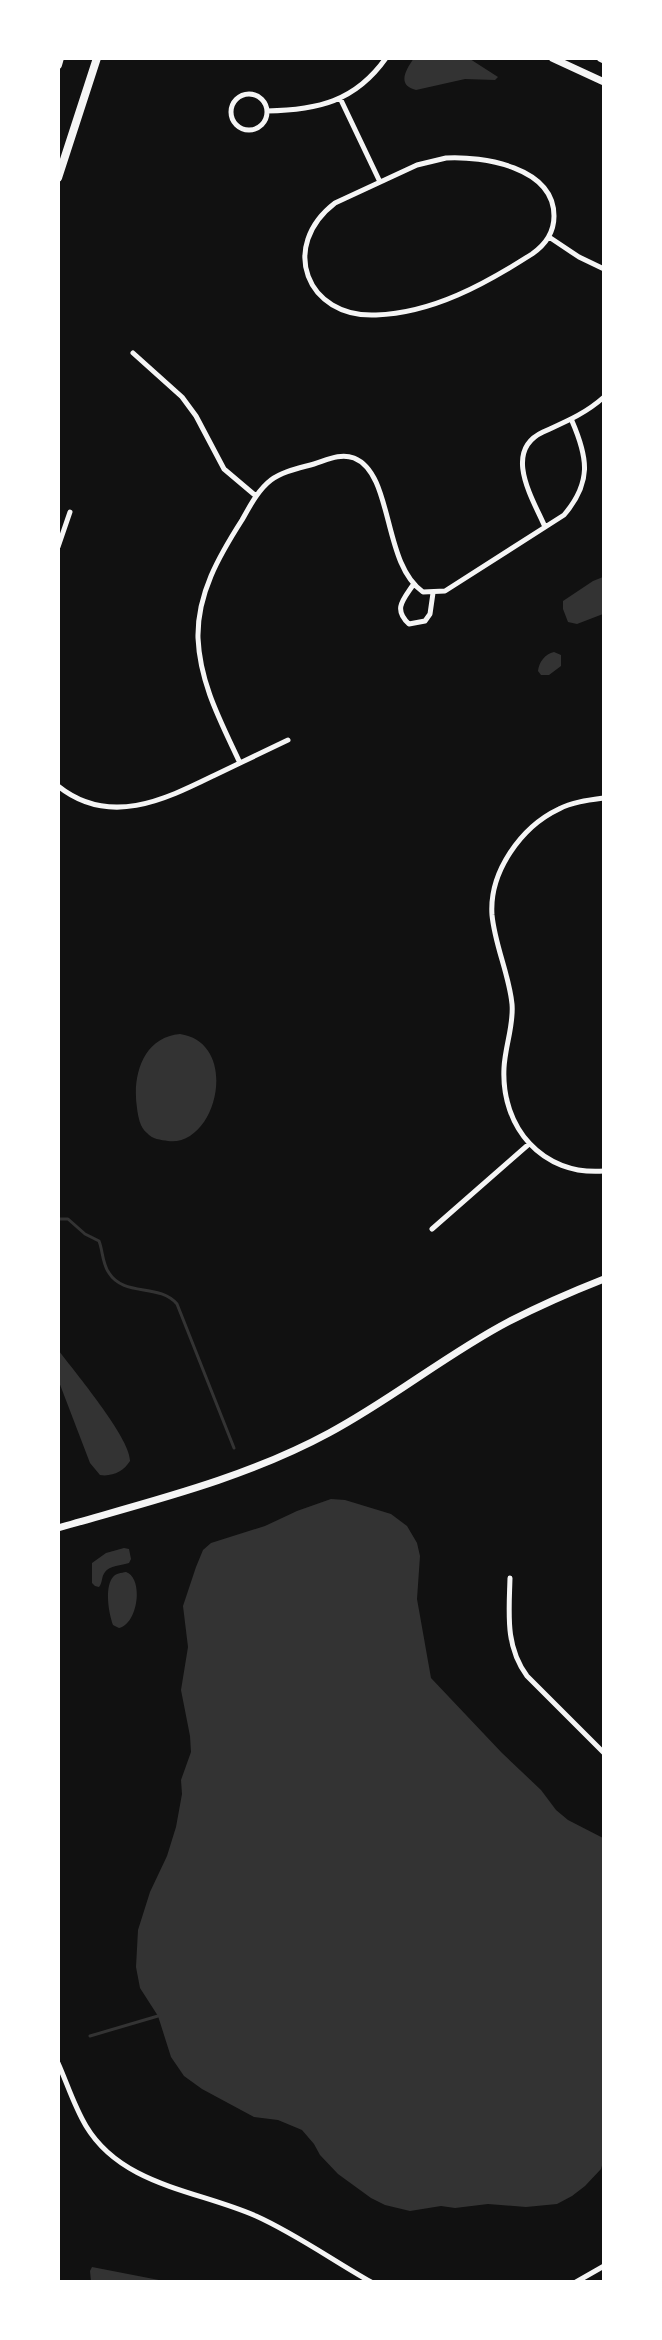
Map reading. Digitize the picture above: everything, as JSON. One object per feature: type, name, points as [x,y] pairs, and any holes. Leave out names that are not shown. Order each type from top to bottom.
[{"type":"main road","points":[[58,65],[60,58]]},
{"type":"main road","points":[[58,178],[97,58]]},
{"type":"street","points":[[267,111],[312,109],[340,98],[363,84],[386,58]]},
{"type":"street","points":[[552,58],[603,82]]},
{"type":"street","points":[[249,93],[257,95],[264,101],[267,111],[264,123],[259,128],[247,130],[241,129],[233,122],[230,111],[236,99],[249,93]]},
{"type":"street","points":[[340,98],[380,182]]},
{"type":"street","points":[[446,158],[476,158],[502,164],[532,177],[543,185],[554,208],[554,220],[549,237],[533,253],[448,300],[390,314],[346,313],[322,298],[314,286],[304,261],[308,235],[314,223],[335,203],[417,165],[446,158]]},
{"type":"street","points":[[549,237],[579,257],[603,269]]},
{"type":"street","points":[[133,353],[182,397],[196,416],[224,469],[256,496]]},
{"type":"street","points":[[545,527],[531,497],[523,471],[522,458],[525,448],[540,433],[572,421],[603,398]]},
{"type":"street","points":[[240,763],[208,694],[200,658],[198,623],[205,591],[216,563],[256,496],[273,479],[283,474],[335,457],[345,456],[355,459],[371,472],[402,566],[413,585],[423,592],[445,591],[564,515],[576,501],[585,470],[584,454],[572,421]]},
{"type":"street","points":[[58,547],[70,512]]},
{"type":"street","points":[[413,585],[402,602],[400,610],[403,618],[409,624],[424,621],[430,614],[433,593]]},
{"type":"street","points":[[58,786],[99,805],[140,806],[158,801],[288,740]]},
{"type":"street","points":[[603,798],[560,808],[537,823],[518,841],[506,860],[497,883],[492,912],[495,939],[511,992],[513,1013],[504,1070],[506,1097],[517,1126],[529,1144],[557,1165],[588,1172],[603,1171]]},
{"type":"street","points":[[432,1229],[529,1144]]},
{"type":"street","points":[[58,1528],[207,1486],[240,1475],[298,1449],[356,1418],[506,1323],[603,1280]]},
{"type":"street","points":[[510,1578],[509,1628],[514,1654],[520,1666],[527,1676],[603,1753]]},
{"type":"street","points":[[58,2063],[86,2126],[98,2143],[116,2160],[153,2181],[233,2207],[280,2227],[371,2282]]},
{"type":"street","points":[[576,2282],[603,2266]]},
{"type":"shaded area","points":[[414,58],[470,59],[498,77],[495,80],[465,79],[416,90],[406,85],[404,77]]},
{"type":"shaded area","points":[[603,577],[603,614],[577,624],[568,622],[563,609],[563,601]]},
{"type":"shaded area","points":[[554,652],[561,655],[561,666],[549,675],[541,675],[538,671],[541,662]]},
{"type":"shaded area","points":[[180,1034],[199,1041],[211,1055],[216,1073],[215,1093],[209,1112],[199,1128],[185,1138],[168,1141],[151,1137],[143,1128],[137,1111],[136,1083],[143,1060],[149,1050],[157,1042]]},
{"type":"shaded area","points":[[59,1351],[112,1422],[128,1451],[130,1461],[117,1472],[100,1475],[90,1463],[59,1382]]},
{"type":"shaded area","points":[[331,1499],[345,1500],[391,1514],[407,1526],[417,1543],[420,1556],[417,1599],[431,1678],[502,1753],[541,1790],[556,1810],[568,1820],[603,1838],[603,2162],[601,2169],[585,2186],[557,2204],[526,2207],[488,2204],[455,2208],[441,2206],[410,2211],[385,2205],[371,2198],[338,2174],[320,2155],[302,2130],[278,2120],[254,2117],[202,2089],[184,2076],[171,2057],[158,2016],[140,1988],[136,1967],[138,1930],[150,1892],[167,1856],[176,1827],[182,1794],[181,1780],[191,1752],[181,1690],[188,1647],[183,1606],[196,1567],[203,1550],[211,1543],[265,1526]]},
{"type":"shaded area","points":[[124,1548],[129,1549],[131,1559],[129,1563],[107,1570],[99,1587],[95,1586],[92,1583],[92,1563],[106,1553]]},
{"type":"shaded area","points":[[126,1572],[132,1576],[135,1583],[136,1601],[131,1618],[119,1628],[113,1625],[111,1620],[108,1601],[109,1588],[114,1576]]},
{"type":"shaded area","points":[[92,2267],[164,2281],[91,2281]]},
{"type":"waterway","points":[[58,1219],[68,1219],[85,1234],[99,1241],[105,1265],[115,1280],[132,1288],[161,1294],[177,1304],[234,1448]]},
{"type":"waterway","points":[[90,2036],[158,2016]]}]
